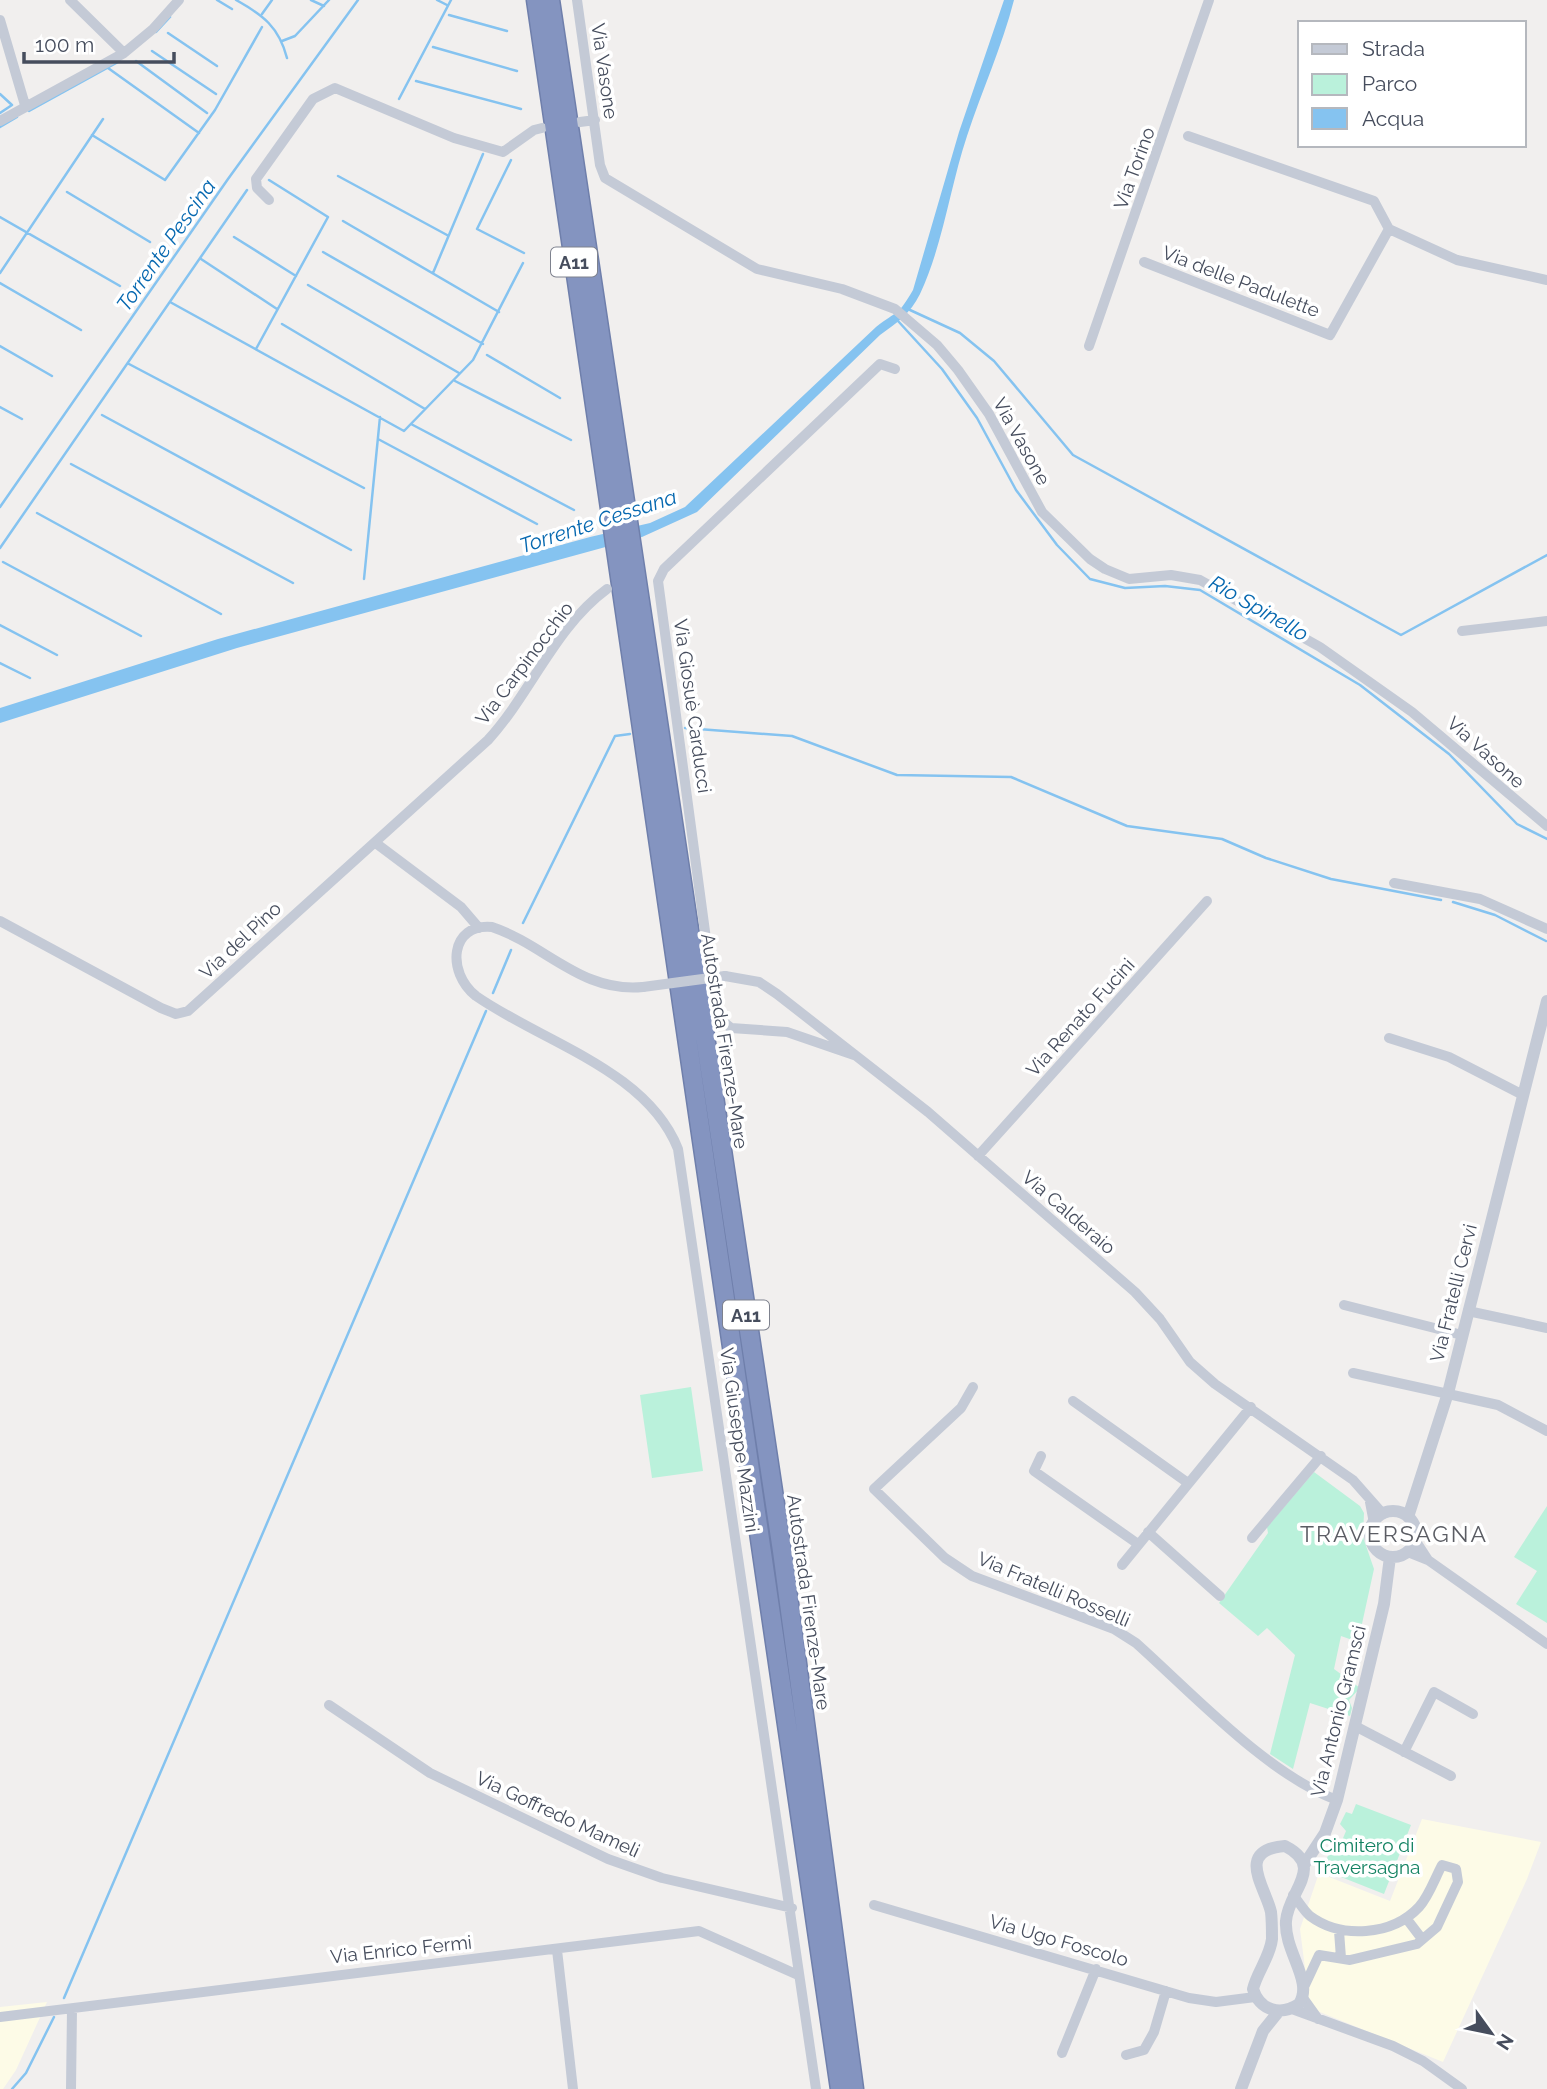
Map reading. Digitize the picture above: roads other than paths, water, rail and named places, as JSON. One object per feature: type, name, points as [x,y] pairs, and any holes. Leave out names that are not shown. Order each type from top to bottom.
[{"type":"highway","name":"Autostrada Firenze-Mare","points":[[536,0],[782,1551],[855,2089]]},
{"type":"highway","name":"Autostrada Firenze-Mare","points":[[550,0],[619,522]]},
{"type":"highway","name":"Autostrada Firenze-Mare","points":[[623,545],[840,2089]]},
{"type":"street","points":[[70,0],[124,53]]},
{"type":"street","points":[[0,121],[124,53],[153,29],[179,0]]},
{"type":"street","name":"Via Vasone","points":[[576,0],[602,174],[757,269],[842,289],[895,309],[937,345],[958,370],[989,414],[1042,512],[1090,559],[1129,579],[1171,575],[1200,580],[1330,653],[1435,730],[1547,826]]},
{"type":"street","name":"Via Torino","points":[[1089,346],[1209,0]]},
{"type":"street","points":[[0,20],[26,105]]},
{"type":"street","points":[[270,200],[257,188],[256,179],[313,99],[329,89],[346,91],[445,134],[503,152],[534,130],[542,128]]},
{"type":"street","points":[[580,122],[595,120]]},
{"type":"street","points":[[1188,136],[1374,201],[1389,229],[1472,265],[1547,280]]},
{"type":"street","name":"Via delle Padulette","points":[[1144,262],[1329,335],[1389,229]]},
{"type":"street","name":"Via Giosuè Carducci","points":[[854,1055],[806,1036],[731,1028],[721,1020],[715,1006],[653,581],[880,364],[895,369]]},
{"type":"street","name":"Via Carpinocchio","points":[[377,844],[488,740],[520,703],[556,643],[607,589]]},
{"type":"street","points":[[1462,631],[1547,621]]},
{"type":"street","points":[[377,844],[461,907],[479,928]]},
{"type":"street","name":"Via del Pino","points":[[0,921],[161,1008],[181,1014],[193,1008],[323,887],[377,844]]},
{"type":"street","points":[[1394,883],[1480,899],[1547,929]]},
{"type":"street","name":"Via Renato Fucini","points":[[978,1156],[1207,901]]},
{"type":"street","name":"Via Calderaio","points":[[479,928],[492,927],[504,932],[594,983],[621,989],[725,975],[759,982],[928,1112],[1135,1292],[1160,1319],[1190,1362],[1215,1384],[1353,1480],[1384,1516]]},
{"type":"street","name":"Via Giuseppe Mazzini","points":[[479,928],[466,936],[457,950],[457,974],[465,986],[483,1001],[639,1093],[657,1110],[678,1149],[792,1908],[798,1975],[816,2089]]},
{"type":"street","name":"Via Fratelli Cervi","points":[[1408,1517],[1448,1393],[1547,1001]]},
{"type":"street","points":[[1390,1038],[1449,1057],[1523,1095]]},
{"type":"street","points":[[1344,1305],[1462,1335]]},
{"type":"street","points":[[1468,1311],[1547,1328]]},
{"type":"street","points":[[1353,1373],[1498,1405],[1547,1432]]},
{"type":"street","name":"Via Fratelli Rosselli","points":[[972,1387],[961,1408],[874,1489],[945,1558],[972,1576],[1114,1629],[1136,1643],[1274,1765],[1315,1792],[1337,1800]]},
{"type":"street","points":[[1073,1401],[1188,1483]]},
{"type":"street","points":[[1122,1565],[1251,1407]]},
{"type":"street","points":[[1041,1456],[1034,1471],[1138,1544]]},
{"type":"street","points":[[1252,1538],[1321,1456]]},
{"type":"street","points":[[1413,1498],[1384,1516],[1371,1541],[1384,1555],[1408,1552],[1428,1560],[1547,1644]]},
{"type":"street","points":[[1384,1516],[1408,1517],[1415,1527],[1415,1540],[1408,1552]]},
{"type":"street","points":[[1148,1532],[1220,1596]]},
{"type":"street","points":[[1415,1540],[1428,1560]]},
{"type":"street","name":"Via Antonio Gramsci","points":[[1304,1992],[1286,1935],[1286,1917],[1293,1895],[1305,1876],[1304,1865],[1315,1844],[1325,1833],[1337,1800],[1384,1604],[1384,1555]]},
{"type":"street","points":[[1404,1752],[1434,1692],[1474,1714]]},
{"type":"street","name":"Via Goffredo Mameli","points":[[329,1705],[430,1773],[608,1859],[663,1878],[792,1908]]},
{"type":"street","points":[[1355,1726],[1451,1776]]},
{"type":"street","points":[[1293,1851],[1315,1844]]},
{"type":"street","points":[[1235,1998],[1255,1981],[1267,1956],[1272,1936],[1271,1912],[1255,1869],[1261,1856],[1275,1847],[1285,1846],[1293,1851],[1304,1865]]},
{"type":"street","points":[[1241,2089],[1263,2031],[1304,1992],[1319,1955],[1350,1960],[1417,1944],[1437,1927],[1458,1882],[1456,1869],[1443,1865],[1420,1906],[1405,1918],[1383,1928],[1339,1931],[1308,1915],[1293,1895]]},
{"type":"street","name":"Via Ugo Foscolo","points":[[874,1905],[1167,1991],[1216,2002],[1235,1998],[1259,2001]]},
{"type":"street","points":[[1405,1918],[1422,1940]]},
{"type":"street","name":"Via Enrico Fermi","points":[[0,2017],[314,1976],[557,1950],[699,1931],[798,1975]]},
{"type":"street","points":[[1339,1931],[1341,1958]]},
{"type":"street","points":[[557,1950],[573,2089]]},
{"type":"street","points":[[1062,2053],[1096,1969]]},
{"type":"street","points":[[1255,1981],[1263,2031]]},
{"type":"street","points":[[1126,2055],[1144,2050],[1154,2032],[1167,1991]]},
{"type":"street","points":[[1304,1992],[1318,2020]]},
{"type":"street","points":[[1259,2001],[1393,2046],[1423,2061],[1462,2089]]},
{"type":"street","points":[[71,2089],[72,2008]]},
{"type":"water","points":[[1004,0],[1014,0],[961,155],[935,256],[916,301],[903,318],[880,335],[697,512],[642,537],[237,648],[0,723],[0,708],[218,639],[650,523],[685,507],[876,327],[897,312],[908,298],[913,290],[959,132]]},
{"type":"waterway","points":[[217,0],[232,9]]},
{"type":"waterway","points":[[236,0],[269,23],[284,47],[287,58]]},
{"type":"waterway","points":[[262,14],[272,0]]},
{"type":"waterway","points":[[311,0],[324,6]]},
{"type":"waterway","points":[[282,41],[295,36],[329,0]]},
{"type":"waterway","name":"Torrente Pescina","points":[[0,507],[228,179],[358,0]]},
{"type":"waterway","points":[[437,0],[447,5]]},
{"type":"waterway","points":[[399,99],[451,0]]},
{"type":"waterway","points":[[449,15],[507,31]]},
{"type":"waterway","points":[[156,32],[170,17]]},
{"type":"waterway","points":[[92,135],[165,180],[215,110],[262,27]]},
{"type":"waterway","points":[[168,33],[217,66]]},
{"type":"waterway","points":[[433,47],[517,71]]},
{"type":"waterway","points":[[152,51],[216,94]]},
{"type":"waterway","points":[[136,61],[207,113]]},
{"type":"waterway","points":[[29,111],[118,62]]},
{"type":"waterway","points":[[108,68],[199,133]]},
{"type":"waterway","points":[[416,81],[521,109]]},
{"type":"waterway","points":[[0,94],[12,105],[0,113]]},
{"type":"waterway","points":[[0,127],[17,117]]},
{"type":"waterway","points":[[0,273],[103,119]]},
{"type":"waterway","points":[[433,273],[483,154]]},
{"type":"waterway","points":[[511,160],[477,229],[524,253]]},
{"type":"waterway","points":[[338,176],[447,235]]},
{"type":"waterway","points":[[256,349],[328,217],[269,180]]},
{"type":"waterway","points":[[0,548],[247,190]]},
{"type":"waterway","points":[[67,192],[150,242]]},
{"type":"waterway","points":[[0,217],[120,286]]},
{"type":"waterway","points":[[343,221],[499,312]]},
{"type":"waterway","points":[[234,237],[296,276]]},
{"type":"waterway","points":[[323,252],[483,344]]},
{"type":"waterway","points":[[201,259],[277,309]]},
{"type":"waterway","points":[[170,302],[404,431],[473,360],[523,263]]},
{"type":"waterway","points":[[0,283],[81,330]]},
{"type":"waterway","points":[[308,285],[459,373]]},
{"type":"waterway","points":[[910,310],[960,333],[994,361],[1073,455],[1401,635],[1547,555]]},
{"type":"waterway","name":"Rio Spinello","points":[[898,321],[942,369],[977,418],[1016,490],[1057,545],[1090,579],[1125,588],[1165,586],[1200,590],[1360,685],[1449,754],[1517,824],[1547,839]]},
{"type":"waterway","points":[[282,324],[425,409]]},
{"type":"waterway","points":[[0,346],[52,376]]},
{"type":"waterway","points":[[487,355],[560,398]]},
{"type":"waterway","points":[[129,364],[364,488]]},
{"type":"waterway","points":[[455,381],[571,440]]},
{"type":"waterway","points":[[0,407],[22,419]]},
{"type":"waterway","points":[[102,415],[351,550]]},
{"type":"waterway","points":[[364,579],[380,417]]},
{"type":"waterway","name":"Torrente Cessana","points":[[411,424],[574,510]]},
{"type":"waterway","name":"Torrente Cessana","points":[[378,439],[537,524]]},
{"type":"waterway","points":[[71,464],[293,583]]},
{"type":"waterway","points":[[37,513],[221,614]]},
{"type":"waterway","points":[[3,562],[141,636]]},
{"type":"waterway","points":[[0,625],[57,655]]},
{"type":"waterway","points":[[0,663],[30,678]]},
{"type":"waterway","points":[[685,728],[792,736],[897,775],[1011,777],[1127,826],[1222,839],[1266,858],[1331,879],[1441,900]]},
{"type":"waterway","points":[[523,923],[615,736],[630,734]]},
{"type":"waterway","points":[[1453,902],[1495,915],[1546,941]]},
{"type":"waterway","points":[[493,993],[511,950]]},
{"type":"waterway","points":[[64,1998],[486,1011]]},
{"type":"waterway","points":[[12,2089],[26,2073],[54,2017]]},
{"type":"district","name":"TRAVERSAGNA","points":[[1394,1533]]},
{"type":"park label","name":"Cimitero di Traversagna","points":[[1367,1856]]}]
